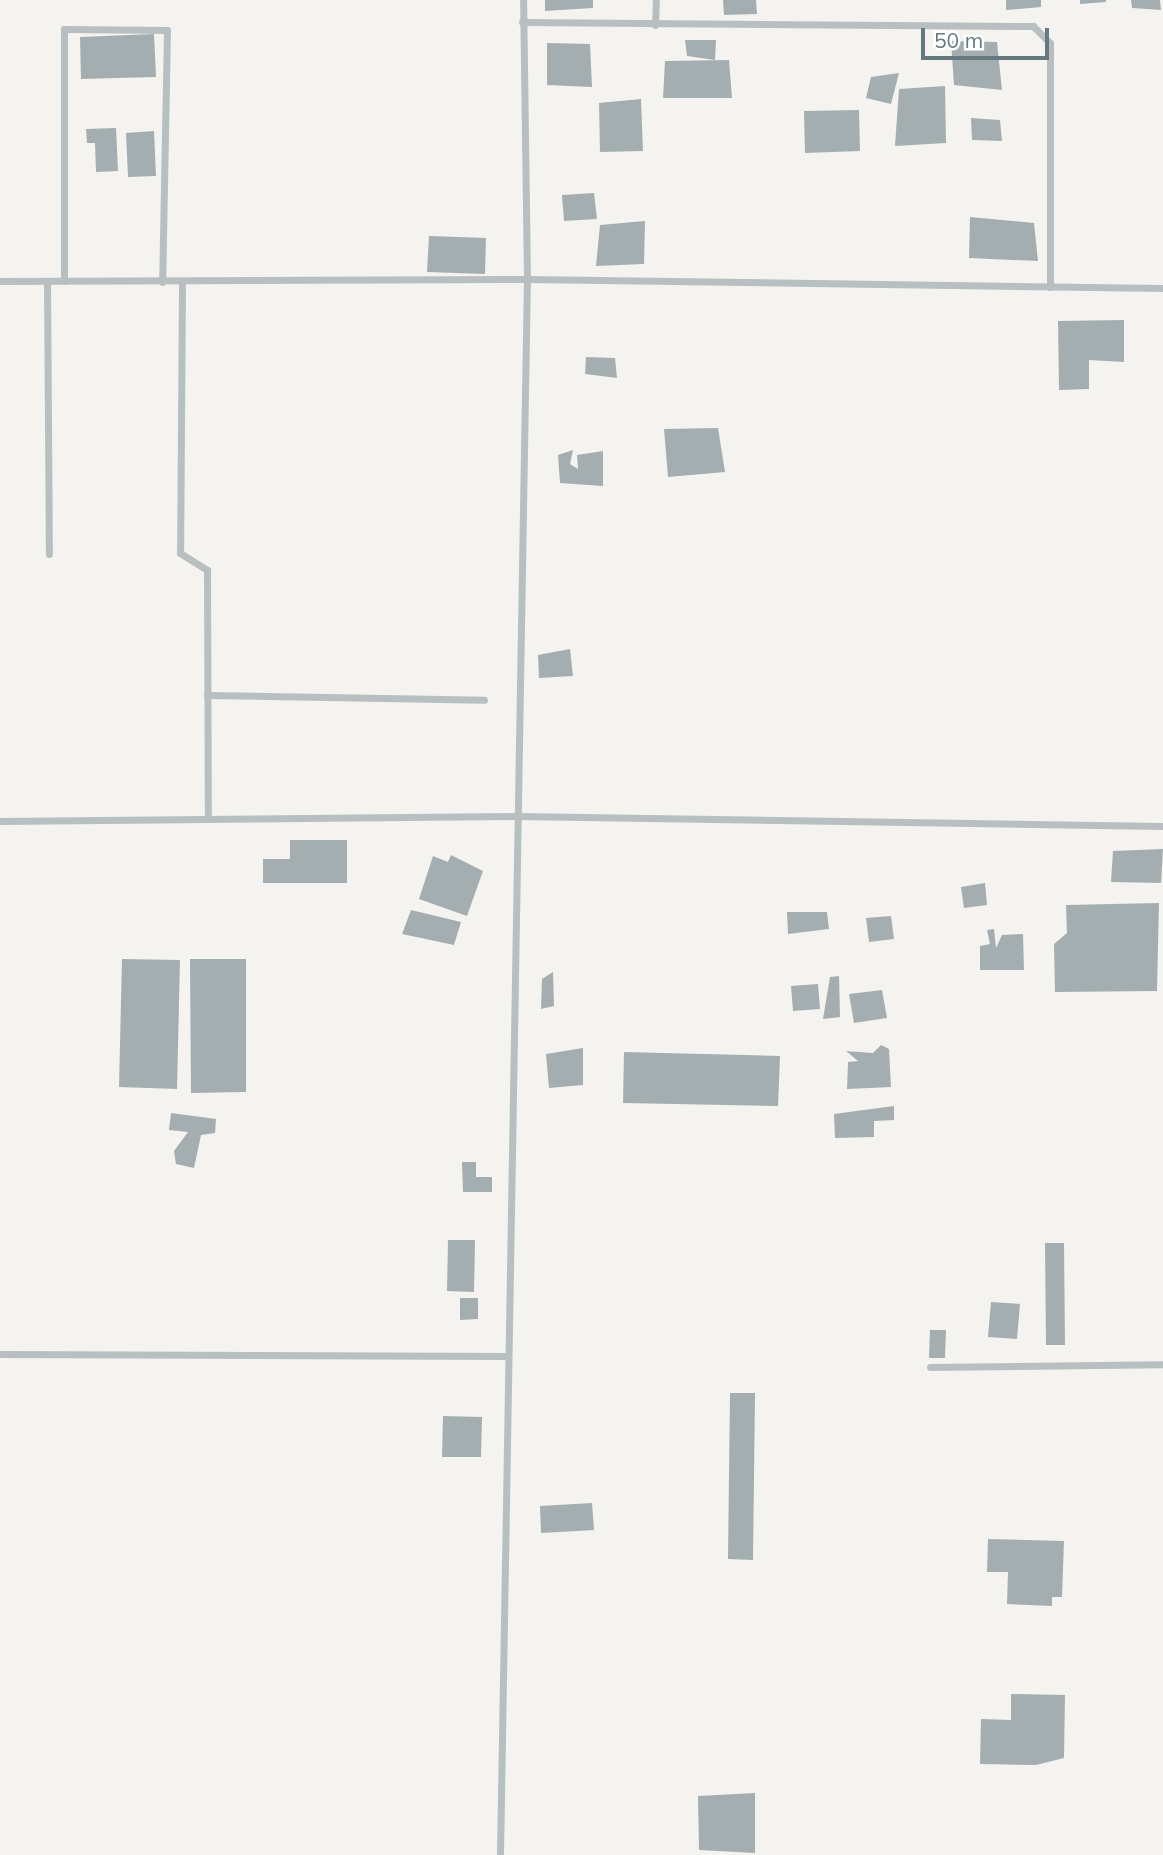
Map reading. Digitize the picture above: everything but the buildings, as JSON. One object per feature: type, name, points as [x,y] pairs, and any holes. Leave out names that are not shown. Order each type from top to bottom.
[{"type":"street","points":[[500,1855],[505,1356],[527,279],[523,0]]},
{"type":"street","points":[[655,25],[656,0]]},
{"type":"street","points":[[522,22],[655,25],[1024,24],[1040,30],[1050,43],[1049,288]]},
{"type":"street","points":[[64,281],[64,29],[167,30],[162,282]]},
{"type":"street","points":[[0,281],[182,283],[527,279],[1163,288]]},
{"type":"street","points":[[47,281],[49,554]]},
{"type":"street","points":[[182,283],[180,553],[208,570],[208,819]]},
{"type":"street","points":[[207,695],[484,700]]},
{"type":"street","points":[[0,821],[517,816],[1163,826]]},
{"type":"street","points":[[0,1354],[505,1356]]},
{"type":"street","points":[[930,1367],[1163,1364]]}]
